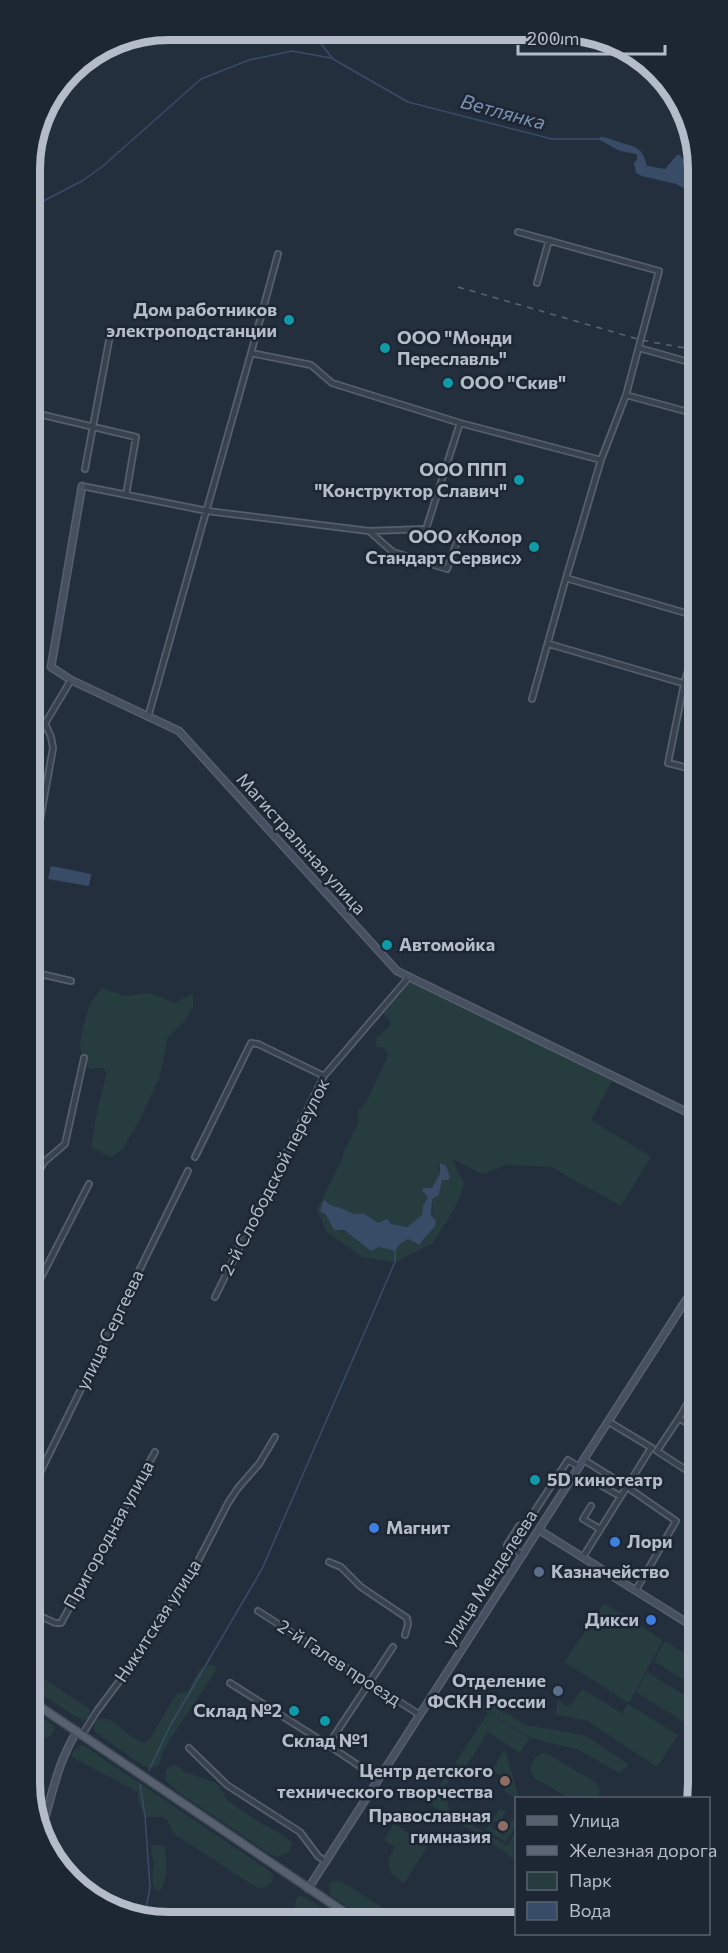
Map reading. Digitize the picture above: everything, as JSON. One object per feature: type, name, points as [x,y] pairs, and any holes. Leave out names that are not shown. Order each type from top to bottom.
[{"type":"main road","points":[[40,1707],[344,1912]]},
{"type":"street","points":[[518,231],[660,271],[626,394],[601,460],[532,699]]},
{"type":"street","points":[[537,283],[549,240]]},
{"type":"street","points":[[148,717],[278,254]]},
{"type":"street","points":[[85,468],[111,330]]},
{"type":"street","points":[[639,348],[688,362]]},
{"type":"street","points":[[251,352],[311,365],[332,383],[460,423],[601,460]]},
{"type":"street","points":[[626,394],[688,412]]},
{"type":"street","points":[[44,415],[136,437],[126,495]]},
{"type":"street","points":[[82,486],[207,510],[369,531],[426,529],[460,423]]},
{"type":"street","name":"Магистральная улица","points":[[82,486],[51,667],[71,680],[178,731],[397,971],[687,1112]]},
{"type":"street","points":[[369,531],[393,552],[447,569],[458,542]]},
{"type":"street","points":[[566,578],[688,614]]},
{"type":"street","points":[[549,644],[688,685]]},
{"type":"street","points":[[688,671],[668,763],[688,768]]},
{"type":"street","points":[[41,731],[71,680]]},
{"type":"street","points":[[41,817],[53,748],[45,723]]},
{"type":"street","points":[[40,974],[71,981]]},
{"type":"street","name":"2-й Слободской переулок","points":[[215,1298],[324,1076],[408,977]]},
{"type":"street","points":[[195,1157],[251,1043],[258,1044],[324,1076]]},
{"type":"street","points":[[40,1169],[44,1162],[65,1144],[84,1058]]},
{"type":"street","name":"улица Сергеева","points":[[40,1472],[188,1171]]},
{"type":"street","points":[[40,1279],[89,1184]]},
{"type":"street","name":"улица Менделеева","points":[[308,1889],[687,1298]]},
{"type":"street","points":[[657,1451],[687,1404]]},
{"type":"street","points":[[679,1418],[687,1423]]},
{"type":"street","points":[[609,1422],[687,1471]]},
{"type":"street","name":"Никитская улица","points":[[80,1733],[133,1663],[169,1602],[195,1567],[228,1503],[259,1464],[275,1437]]},
{"type":"street","points":[[583,1557],[651,1448]]},
{"type":"street","name":"Пригородная улица","points":[[40,1616],[55,1623],[61,1623],[155,1452]]},
{"type":"street","points":[[523,1555],[507,1545],[519,1526],[526,1522],[568,1460],[579,1467]]},
{"type":"street","points":[[584,1460],[627,1486],[676,1521],[636,1590]]},
{"type":"street","points":[[609,1475],[602,1486],[620,1496]]},
{"type":"street","points":[[591,1506],[584,1519],[600,1529]]},
{"type":"street","points":[[526,1522],[687,1622]]},
{"type":"street","points":[[329,1562],[340,1567],[361,1587],[407,1618],[405,1635]]},
{"type":"street","name":"2-й Галев проезд","points":[[258,1611],[420,1715]]},
{"type":"street","points":[[328,1744],[393,1647]]},
{"type":"street","points":[[230,1683],[379,1779]]},
{"type":"street","points":[[45,1817],[65,1751],[80,1733]]},
{"type":"street","points":[[189,1748],[227,1785],[300,1832],[318,1856],[326,1862]]},
{"type":"green space","points":[[408,978],[612,1081],[591,1120],[651,1157],[621,1206],[551,1167],[507,1165],[482,1174],[452,1159],[464,1184],[457,1204],[433,1243],[395,1262],[362,1257],[327,1232],[317,1210],[358,1124],[358,1110],[367,1101],[388,1055],[384,1048],[376,1047],[377,1037],[391,1025],[382,1013]],"holes":[[[439,1165],[444,1179],[439,1195],[432,1199],[431,1215],[435,1226],[417,1245],[408,1239],[395,1250],[379,1247],[373,1250],[345,1231],[334,1230],[326,1215],[322,1213],[327,1203],[344,1211],[363,1213],[378,1223],[389,1221],[391,1224],[407,1227],[422,1215],[423,1206],[428,1197],[422,1191],[432,1188],[440,1173]]]},
{"type":"green space","points":[[102,988],[125,996],[150,993],[174,1003],[193,994],[193,1006],[186,1019],[168,1037],[159,1079],[138,1123],[122,1150],[111,1157],[91,1147],[107,1073],[103,1068],[89,1069],[80,1046],[90,1004]]},
{"type":"green space","points":[[604,1603],[663,1640],[629,1703],[564,1662]]},
{"type":"green space","points":[[665,1641],[687,1655],[687,1682],[654,1661]]},
{"type":"green space","points":[[214,1665],[215,1672],[163,1751],[159,1764],[154,1767],[148,1768],[142,1765],[95,1732],[96,1720],[102,1718],[113,1722],[137,1740],[144,1742],[150,1739],[176,1694],[188,1691],[200,1669]]},
{"type":"green space","points":[[647,1672],[687,1697],[687,1724],[687,1724],[636,1692]]},
{"type":"green space","points":[[40,1676],[91,1711],[88,1718],[81,1720],[40,1694]]},
{"type":"green space","points":[[582,1689],[622,1713],[628,1704],[678,1735],[657,1767],[586,1720],[555,1715],[558,1700],[567,1706],[572,1704]]},
{"type":"green space","points":[[478,1694],[525,1725],[584,1735],[629,1765],[619,1773],[579,1750],[531,1738],[472,1703]]},
{"type":"green space","points":[[488,1713],[529,1738],[520,1753],[488,1732],[464,1769],[455,1763]]},
{"type":"green space","points":[[40,1716],[54,1726],[53,1732],[45,1738],[40,1735]]},
{"type":"green space","points":[[83,1745],[270,1871],[274,1876],[271,1882],[265,1887],[255,1887],[173,1833],[168,1821],[163,1817],[144,1817],[138,1792],[72,1757],[75,1749]]},
{"type":"green space","points":[[505,1749],[519,1797],[515,1798],[504,1791],[512,1778],[504,1772],[501,1776],[492,1770]]},
{"type":"green space","points":[[542,1753],[548,1754],[596,1783],[600,1790],[598,1797],[567,1797],[534,1778],[531,1771],[536,1758]]},
{"type":"green space","points":[[176,1765],[185,1772],[219,1785],[226,1799],[292,1843],[289,1852],[278,1857],[271,1855],[181,1794],[166,1781],[166,1770]]},
{"type":"green space","points":[[453,1766],[457,1769],[445,1786],[449,1810],[446,1815],[428,1803]]},
{"type":"green space","points":[[500,1808],[506,1812],[498,1823],[495,1821],[491,1827],[503,1835],[515,1816],[515,1828],[506,1842],[486,1830]]},
{"type":"green space","points":[[450,1811],[507,1846],[515,1834],[515,1859],[508,1855],[511,1849],[508,1854],[447,1815]]},
{"type":"green space","points":[[394,1823],[428,1846],[404,1883],[390,1873],[388,1859],[395,1847],[384,1840]]},
{"type":"green space","points":[[152,1845],[164,1845],[167,1861],[161,1889],[155,1890],[152,1879],[154,1865]]},
{"type":"green space","points":[[340,1880],[389,1912],[356,1912],[331,1896],[329,1885],[331,1882]]},
{"type":"green space","points":[[299,1896],[305,1897],[328,1912],[294,1912]]},
{"type":"water","points":[[600,137],[608,138],[638,149],[647,166],[665,169],[677,155],[680,155],[687,164],[688,190],[676,184],[636,173],[634,163],[637,160],[637,154],[620,151],[600,140]]},
{"type":"water","points":[[51,866],[91,874],[89,886],[48,879]]},
{"type":"water","points":[[440,1163],[446,1166],[450,1177],[448,1180],[442,1180],[439,1195],[432,1199],[431,1215],[436,1221],[435,1226],[419,1245],[408,1239],[395,1251],[379,1247],[371,1251],[344,1230],[334,1230],[326,1215],[320,1211],[324,1200],[352,1213],[363,1213],[378,1223],[387,1219],[391,1224],[407,1227],[422,1215],[423,1206],[428,1197],[422,1191],[423,1188],[432,1188],[440,1173]]},
{"type":"waterway","name":"Ветлянка","points":[[318,40],[333,59],[408,102],[552,139],[602,139]]},
{"type":"waterway","points":[[41,202],[82,181],[103,166],[201,79],[249,60],[292,51],[331,58]]},
{"type":"waterway","points":[[149,1770],[170,1726],[262,1569],[395,1262],[395,1251]]},
{"type":"waterway","points":[[140,1784],[145,1816],[150,1887],[146,1910]]},
{"type":"railway","points":[[458,287],[641,340],[688,349]]},
{"type":"place","name":"Дом работников электроподстанции","points":[[289,320]]},
{"type":"place","name":"ООО \"Монди Переславль\"","points":[[385,348]]},
{"type":"place","name":"ООО \"Скив\"","points":[[448,383]]},
{"type":"place","name":"ООО ППП \"Конструктор Славич\"","points":[[519,480]]},
{"type":"place","name":"ООО «Колор Стандарт Сервис»","points":[[534,547]]},
{"type":"place","name":"Автомойка","points":[[387,945]]},
{"type":"place","name":"5D кинотеатр","points":[[535,1480]]},
{"type":"place","name":"Магнит","points":[[374,1528]]},
{"type":"place","name":"Лори","points":[[615,1542]]},
{"type":"place","name":"Казначейство","points":[[539,1572]]},
{"type":"place","name":"Дикси","points":[[651,1620]]},
{"type":"place","name":"Отделение ФСКН России","points":[[558,1691]]},
{"type":"place","name":"Склад №2","points":[[294,1711]]},
{"type":"place","name":"Склад №1","points":[[325,1721]]},
{"type":"place","name":"Центр детского технического творчества","points":[[505,1781]]},
{"type":"place","name":"Православная гимназия","points":[[503,1826]]}]
